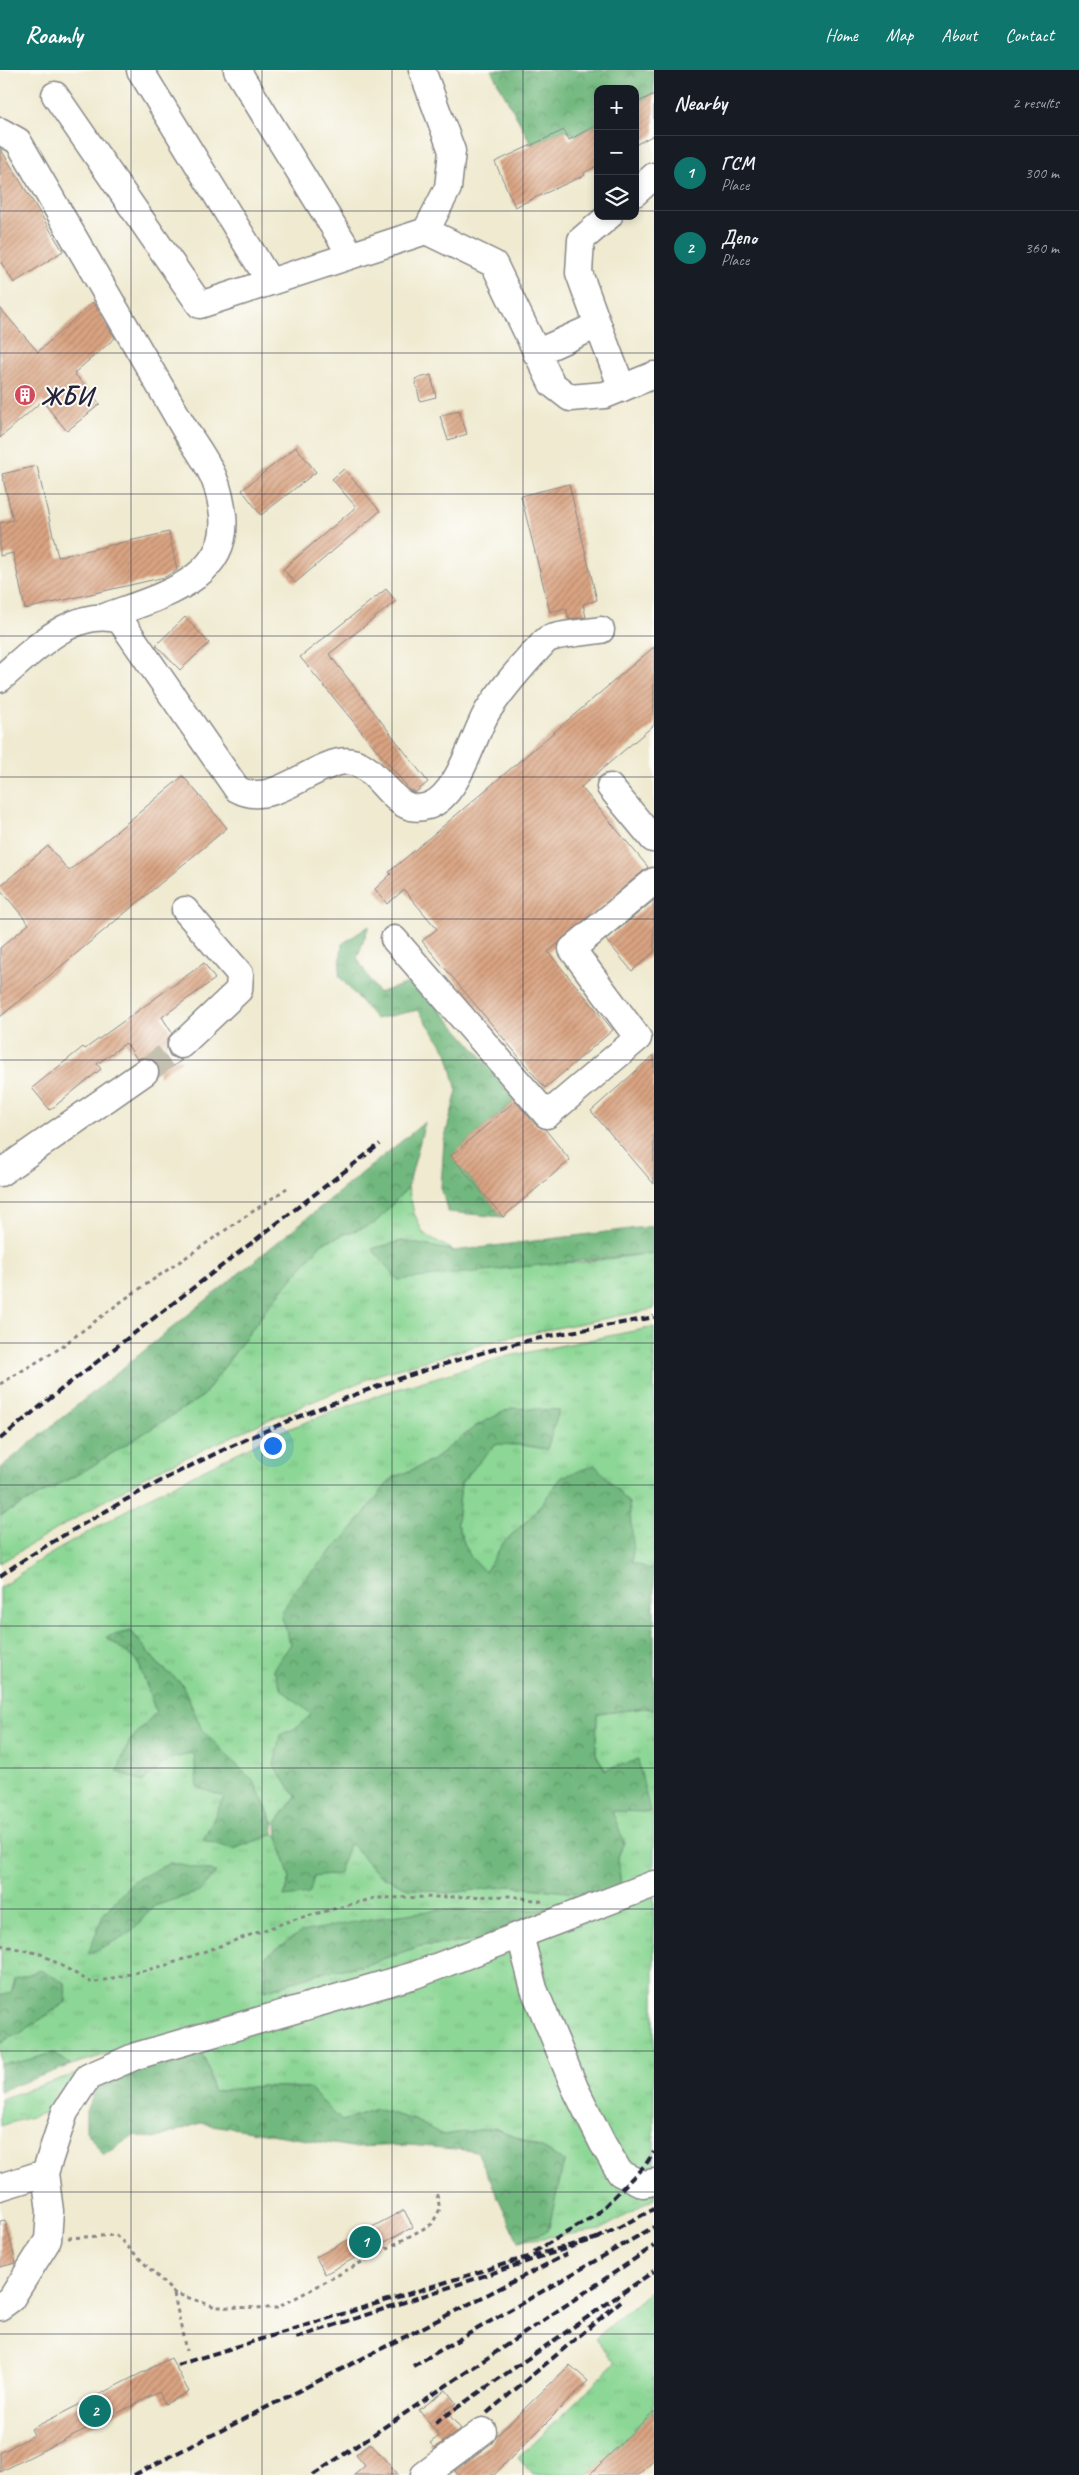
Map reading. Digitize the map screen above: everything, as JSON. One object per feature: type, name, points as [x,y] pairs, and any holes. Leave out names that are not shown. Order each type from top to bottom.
[{"type":"lane","points":[[140,70],[270,282]]},
{"type":"lane","points":[[238,70],[352,256]]},
{"type":"lane","points":[[55,95],[200,305],[426,231],[448,188],[452,152],[422,70]]},
{"type":"lane","points":[[0,131],[18,141],[183,426],[210,469],[220,498],[225,524],[221,544],[208,566],[194,579],[175,590],[107,616],[75,623],[55,634],[0,678]]},
{"type":"lane","points":[[639,189],[654,176]]},
{"type":"lane","points":[[604,220],[581,240],[579,273],[622,388]]},
{"type":"lane","points":[[426,231],[494,264],[552,384],[570,398],[605,395],[654,375]]},
{"type":"lane","points":[[536,353],[598,325]]},
{"type":"lane","points":[[107,616],[120,620],[237,789],[247,795],[261,796],[339,762],[354,762],[369,769],[397,800],[414,809],[430,806],[446,793],[462,766],[487,712],[512,676],[548,639],[601,630]]},
{"type":"lane","points":[[610,787],[654,838]]},
{"type":"lane","points":[[394,939],[547,1115],[638,1038],[572,950],[654,881]]},
{"type":"lane","points":[[181,1045],[239,990],[240,974],[185,910]]},
{"type":"lane","points":[[0,1173],[145,1072]]},
{"type":"lane","points":[[0,2307],[11,2299],[48,2240],[50,2211],[45,2173],[65,2112],[88,2077],[136,2056],[415,1975],[654,1884]]},
{"type":"lane","points":[[520,1935],[534,1989],[575,2088],[603,2144],[620,2173],[643,2184],[654,2182]]},
{"type":"lane","points":[[0,2187],[45,2173]]},
{"type":"lane","points":[[424,2475],[483,2431]]},
{"type":"path","points":[[0,1384],[57,1350],[122,1301],[287,1188]]},
{"type":"path","points":[[0,1945],[40,1954],[92,1982],[168,1965],[292,1920],[375,1898],[511,1896],[550,1902]]},
{"type":"path","points":[[48,2240],[116,2235],[174,2293],[216,2307],[277,2308],[432,2224],[440,2209],[436,2191]]},
{"type":"path","points":[[174,2293],[186,2351]]},
{"type":"green space","points":[[491,70],[654,70],[654,94],[639,102],[639,85],[594,85],[594,126],[576,136],[564,130],[532,145]]},
{"type":"green space","points":[[369,926],[357,958],[378,993],[415,981],[518,1098],[451,1156],[503,1217],[448,1212],[441,1188],[444,1141],[457,1091],[447,1052],[418,1010],[376,1019],[339,976],[342,944]]},
{"type":"green space","points":[[425,1122],[408,1187],[375,1223],[322,1243],[268,1307],[203,1396],[84,1471],[0,1516],[0,1468]]},
{"type":"green space","points":[[408,1187],[414,1213],[423,1233],[454,1251],[402,1241],[372,1249],[577,1263],[654,1253],[654,1309],[500,1339],[380,1374],[272,1418],[150,1474],[0,1563],[0,1516],[84,1471],[203,1396],[268,1307],[322,1243],[375,1223]]},
{"type":"green space","points":[[654,1226],[654,1253],[398,1280],[372,1249],[402,1241],[454,1251]]},
{"type":"green space","points":[[654,1327],[654,1564],[650,1569],[632,1562],[633,1543],[562,1477],[532,1516],[504,1542],[485,1573],[468,1554],[457,1523],[461,1483],[495,1444],[547,1449],[559,1410],[476,1426],[432,1461],[391,1479],[349,1533],[294,1590],[291,1644],[282,1690],[312,1714],[298,1727],[274,1766],[296,1796],[274,1825],[254,1782],[202,1730],[182,1684],[158,1664],[131,1631],[106,1637],[138,1661],[156,1712],[129,1742],[142,1782],[169,1759],[194,1753],[224,1797],[233,1849],[274,1834],[278,1836],[290,1879],[284,1897],[314,1877],[350,1842],[378,1874],[448,1893],[510,1886],[607,1896],[574,1908],[477,1912],[436,1910],[265,1991],[319,1973],[365,1965],[420,1946],[491,1940],[71,2065],[54,2053],[20,2062],[0,2064],[0,2042],[19,2034],[66,2002],[65,1983],[0,1996],[0,1588],[35,1563],[151,1496],[277,1433],[384,1393],[504,1357]]},
{"type":"green space","points":[[511,1408],[559,1410],[547,1449],[495,1444],[461,1483],[457,1523],[468,1554],[485,1572],[504,1542],[532,1516],[562,1477],[595,1465],[629,1503],[633,1543],[632,1562],[650,1569],[654,1564],[654,1710],[645,1708],[597,1714],[596,1754],[605,1770],[638,1760],[650,1812],[612,1811],[624,1842],[618,1857],[621,1889],[607,1896],[510,1886],[448,1893],[407,1888],[378,1874],[350,1843],[338,1874],[314,1877],[309,1894],[284,1897],[290,1879],[278,1836],[277,1822],[296,1796],[274,1766],[280,1735],[298,1727],[311,1714],[282,1690],[273,1669],[291,1644],[281,1615],[294,1590],[349,1533],[391,1479],[432,1461],[476,1426]]},
{"type":"green space","points":[[131,1631],[158,1664],[182,1684],[202,1730],[254,1782],[274,1825],[274,1834],[233,1849],[203,1840],[224,1797],[197,1787],[194,1753],[169,1759],[142,1782],[117,1771],[129,1742],[156,1712],[138,1661],[106,1637]]},
{"type":"green space","points":[[645,1708],[654,1710],[654,1875],[621,1889],[618,1857],[624,1842],[611,1811],[649,1812],[605,1770],[596,1754],[597,1714]]},
{"type":"green space","points":[[170,1863],[216,1872],[199,1892],[154,1906],[128,1935],[88,1954],[103,1915],[133,1881]]},
{"type":"green space","points":[[654,1893],[654,2199],[600,2230],[518,2241],[548,2231],[564,2161],[542,2148],[494,2128],[443,2135],[414,2120],[376,2109],[342,2121],[309,2088],[260,2086],[212,2092],[210,2072],[198,2046]]},
{"type":"green space","points":[[574,1908],[491,1940],[420,1946],[365,1965],[319,1973],[265,1991],[266,1956],[301,1932],[371,1919],[436,1910],[477,1912]]},
{"type":"green space","points":[[40,1970],[65,1983],[66,2002],[19,2034],[0,2042],[0,1996],[11,1993],[15,1979]]},
{"type":"green space","points":[[198,2046],[210,2072],[212,2092],[260,2086],[309,2088],[342,2121],[376,2109],[414,2120],[443,2135],[494,2128],[542,2148],[564,2161],[548,2231],[518,2241],[477,2151],[409,2145],[352,2147],[200,2123],[154,2139],[134,2135],[104,2155],[86,2131],[86,2111],[97,2088],[143,2064]]},
{"type":"green space","points":[[54,2053],[71,2065],[0,2091],[0,2064],[20,2062]]},
{"type":"green space","points":[[81,2072],[51,2111],[0,2126],[0,2099]]},
{"type":"green space","points":[[654,2288],[654,2411],[589,2475],[533,2475],[518,2458],[615,2363],[595,2339]]},
{"type":"building","points":[[654,94],[654,135],[639,143],[639,130],[639,102]]},
{"type":"building","points":[[594,126],[594,167],[584,173],[585,175],[515,207],[495,162],[564,130],[569,140]]},
{"type":"building","points":[[0,148],[63,251],[14,283],[0,261]]},
{"type":"building","name":"ЖБИ","points":[[93,302],[115,338],[74,373],[100,404],[67,431],[42,401],[0,438],[0,308],[38,352]]},
{"type":"building","points":[[431,375],[436,397],[420,401],[415,379]]},
{"type":"building","points":[[459,410],[467,434],[448,440],[440,416]]},
{"type":"building","points":[[296,447],[316,472],[261,515],[242,490]]},
{"type":"building","points":[[37,466],[58,557],[169,532],[177,570],[165,577],[25,609],[13,553],[0,556],[0,523],[13,520],[2,474]]},
{"type":"building","points":[[344,469],[380,511],[295,583],[283,569],[356,507],[332,479]]},
{"type":"building","points":[[569,484],[597,600],[583,604],[586,617],[569,619],[566,608],[550,612],[521,496]]},
{"type":"building","points":[[386,589],[396,601],[329,654],[428,782],[416,792],[409,789],[300,657]]},
{"type":"building","points":[[185,617],[209,643],[180,670],[156,645]]},
{"type":"building","points":[[654,647],[654,725],[581,787],[648,867],[548,952],[613,1030],[545,1088],[422,941],[437,929],[404,890],[387,904],[375,889],[391,874],[389,872]]},
{"type":"building","points":[[183,776],[227,828],[0,1017],[0,948],[29,924],[0,889],[0,886],[48,846],[69,871]]},
{"type":"building","points":[[654,900],[654,952],[632,971],[606,940]]},
{"type":"building","points":[[204,963],[215,979],[162,1017],[172,1033],[167,1040],[167,1049],[170,1056],[182,1060],[159,1076],[157,1063],[152,1059],[144,1057],[137,1059],[126,1043],[97,1064],[101,1069],[50,1110],[32,1088],[83,1047],[85,1049]]},
{"type":"building","points":[[654,1055],[654,1184],[591,1111]]},
{"type":"building","points":[[515,1101],[536,1125],[545,1129],[570,1160],[503,1217],[451,1156]]},
{"type":"building","points":[[404,2210],[413,2227],[325,2274],[316,2257]]},
{"type":"building","points":[[5,2220],[16,2263],[0,2267],[0,2221]]},
{"type":"building","points":[[171,2358],[189,2392],[165,2404],[159,2392],[0,2472],[0,2453],[34,2435],[31,2429]]},
{"type":"building","points":[[570,2365],[588,2381],[494,2475],[457,2475],[454,2471],[492,2443],[497,2435]]},
{"type":"building","points":[[446,2390],[456,2403],[445,2410],[461,2429],[435,2448],[430,2443],[439,2436],[419,2410]]},
{"type":"building","points":[[654,2411],[654,2460],[639,2475],[589,2475]]},
{"type":"building","points":[[370,2443],[398,2475],[354,2475],[365,2466],[356,2455]]},
{"type":"tunnel","points":[[145,1072],[181,1045]]},
{"type":"railway","points":[[0,1439],[63,1388],[380,1144]]},
{"type":"railway","points":[[0,1576],[49,1544],[147,1488],[244,1440],[344,1399],[395,1380],[499,1348],[654,1317]]},
{"type":"railway","points":[[534,2252],[596,2215],[646,2164],[654,2152]]},
{"type":"railway","points":[[596,2239],[654,2209]]},
{"type":"railway","points":[[413,2366],[654,2227]]},
{"type":"railway","points":[[177,2365],[521,2259],[601,2237],[296,2338]]},
{"type":"railway","points":[[313,2475],[654,2246]]},
{"type":"railway","points":[[134,2475],[567,2254]]},
{"type":"railway","points":[[435,2423],[654,2271]]},
{"type":"railway","points":[[487,2413],[621,2301]]},
{"type":"place","name":"ЖБИ","points":[[25,395]]},
{"type":"place","name":"ГСМ","points":[[365,2242]]},
{"type":"place","name":"Депо","points":[[95,2411]]}]
